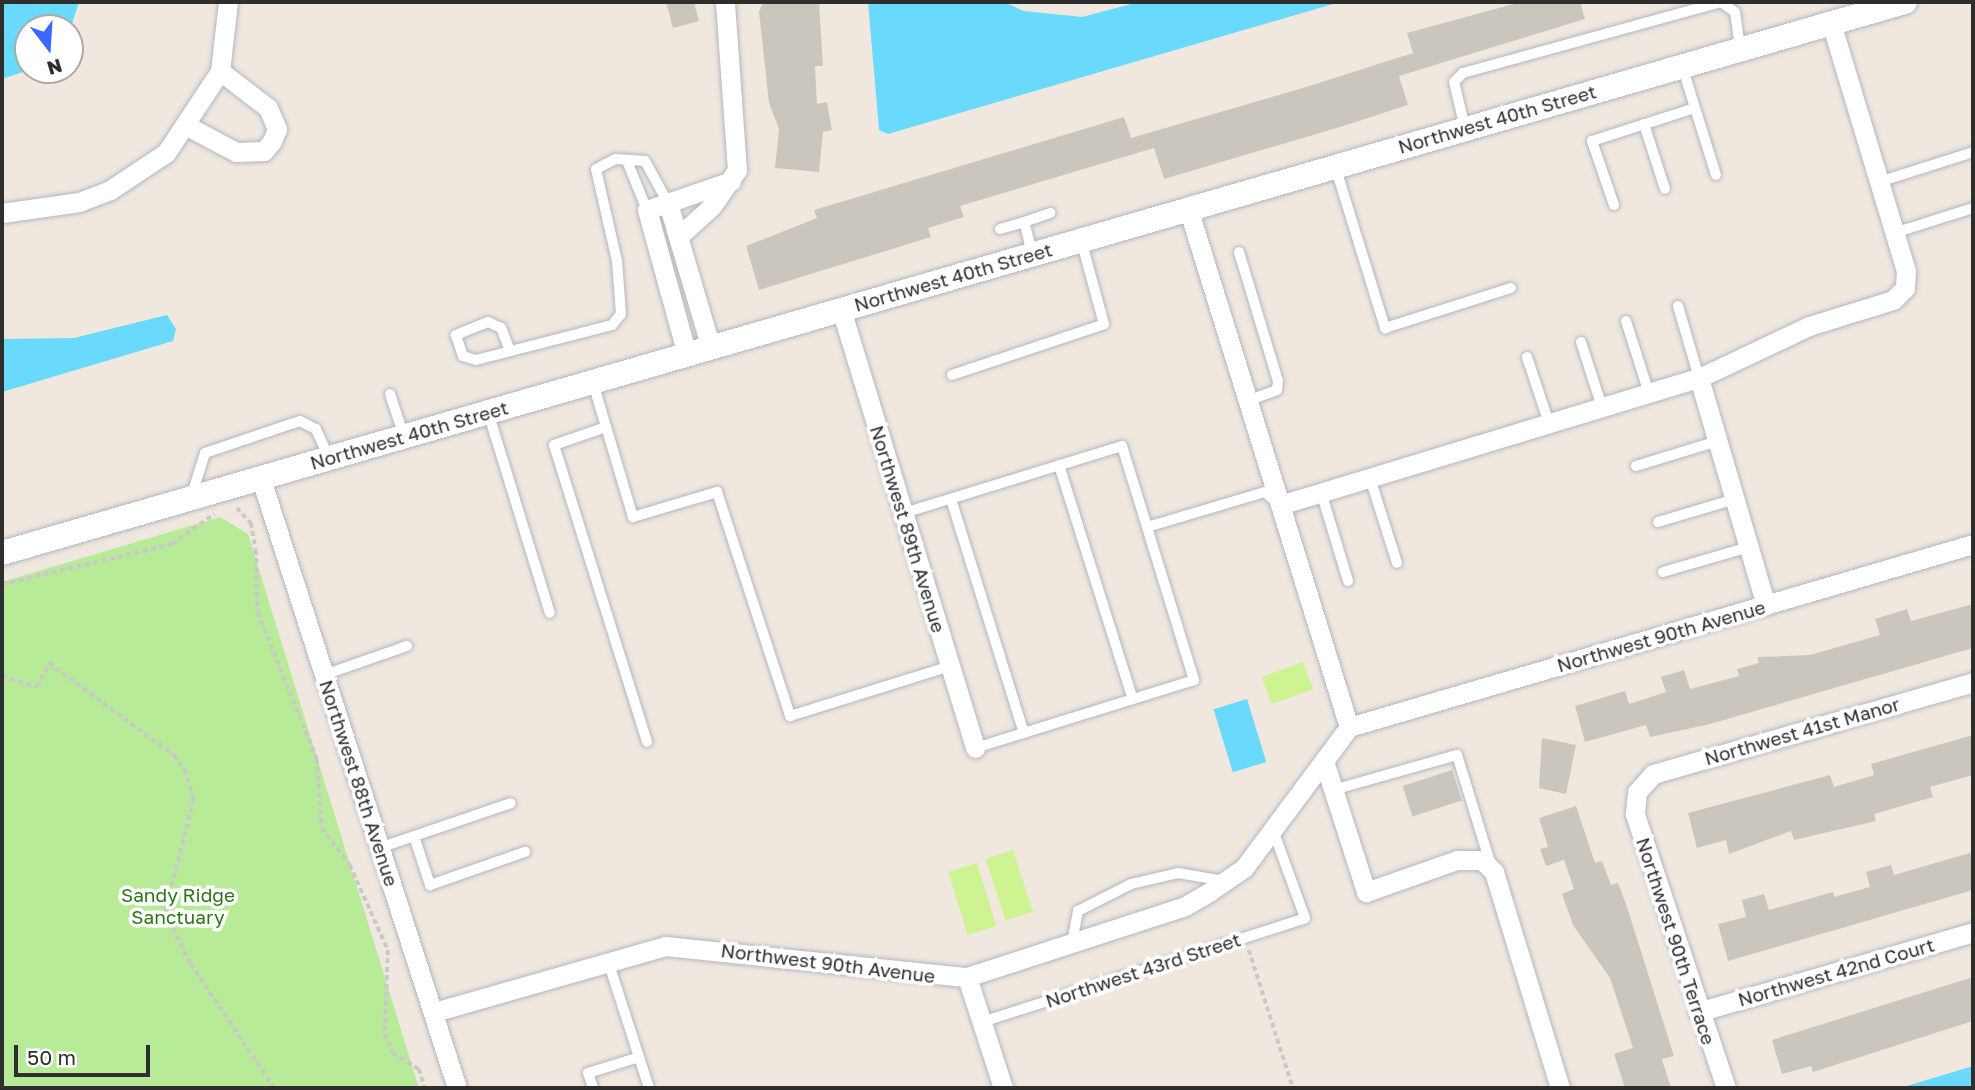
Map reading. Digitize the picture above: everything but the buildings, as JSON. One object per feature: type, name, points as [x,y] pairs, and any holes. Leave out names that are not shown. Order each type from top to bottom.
[{"type":"street","points":[[2,213],[79,202],[166,153],[188,127],[220,71],[228,2]]},
{"type":"street","points":[[678,237],[731,181],[740,147],[725,2]]},
{"type":"street","name":"Northwest 40th Street","points":[[2,553],[1740,48],[1839,14],[1905,2]]},
{"type":"street","points":[[1280,505],[1699,378],[1809,326],[1894,300],[1905,288],[1906,271],[1879,182],[1839,14]]},
{"type":"street","points":[[188,127],[236,152],[264,151],[272,141],[276,129],[268,108],[220,71]]},
{"type":"street","points":[[699,352],[647,210],[731,181]]},
{"type":"street","points":[[668,202],[678,237],[699,352]]},
{"type":"street","points":[[1188,208],[1349,727]]},
{"type":"street","name":"Northwest 89th Avenue","points":[[841,310],[975,748]]},
{"type":"street","points":[[1699,378],[1766,605]]},
{"type":"street","name":"Northwest 88th Avenue","points":[[261,479],[457,1088]]},
{"type":"street","name":"Northwest 90th Avenue","points":[[434,1012],[607,958],[665,946],[967,977],[1185,906],[1225,881],[1273,830],[1349,727],[1973,544]]},
{"type":"street","name":"Northwest 41st Manor","points":[[1637,792],[1653,775],[1973,682]]},
{"type":"street","points":[[1324,761],[1366,892],[1457,860],[1482,860],[1494,873],[1560,1088]]},
{"type":"street","name":"Northwest 90th Terrace","points":[[1637,792],[1635,814],[1726,1088]]},
{"type":"street","name":"Northwest 42nd Court","points":[[1699,1012],[1973,932]]},
{"type":"street","points":[[967,977],[1003,1088]]},
{"type":"lane","points":[[1465,128],[1454,82],[1463,73],[1721,2],[1735,12],[1740,48]]},
{"type":"lane","points":[[1682,65],[1716,175]]},
{"type":"lane","points":[[1614,205],[1592,141],[1695,108]]},
{"type":"lane","points":[[1644,124],[1665,189]]},
{"type":"lane","points":[[1879,182],[1973,152]]},
{"type":"lane","points":[[627,161],[647,210]]},
{"type":"lane","points":[[509,351],[501,328],[488,322],[456,335],[468,358],[509,351],[612,325],[621,314],[617,261],[595,177],[602,164],[645,161],[668,202]]},
{"type":"lane","points":[[1335,166],[1385,328],[1511,288]]},
{"type":"lane","points":[[1894,233],[1973,208]]},
{"type":"lane","points":[[1000,229],[1050,213]]},
{"type":"lane","points":[[1024,222],[1032,254]]},
{"type":"lane","points":[[952,374],[1104,324],[1081,240]]},
{"type":"lane","points":[[1239,252],[1278,381],[1278,390],[1247,401]]},
{"type":"lane","points":[[1678,306],[1699,378]]},
{"type":"lane","points":[[1626,321],[1649,393]]},
{"type":"lane","points":[[1581,342],[1602,407]]},
{"type":"lane","points":[[1527,357],[1549,423]]},
{"type":"lane","points":[[592,382],[634,517],[717,492],[790,716],[951,666]]},
{"type":"lane","points":[[390,394],[404,436]]},
{"type":"lane","points":[[488,411],[550,613]]},
{"type":"lane","points":[[191,499],[205,453],[300,422],[316,429],[329,458]]},
{"type":"lane","points":[[606,427],[554,445],[647,742]]},
{"type":"lane","points":[[1636,466],[1718,441]]},
{"type":"lane","points":[[904,513],[1122,446],[1194,680],[975,748]]},
{"type":"lane","points":[[1059,465],[1133,699]]},
{"type":"lane","points":[[1370,478],[1397,564]]},
{"type":"lane","points":[[1147,527],[1265,492],[1280,505]]},
{"type":"lane","points":[[1321,492],[1348,581]]},
{"type":"lane","points":[[951,499],[1024,733]]},
{"type":"lane","points":[[1658,522],[1735,499]]},
{"type":"lane","points":[[1663,572],[1749,547]]},
{"type":"lane","points":[[324,675],[407,646]]},
{"type":"lane","points":[[1333,790],[1457,755],[1494,873]]},
{"type":"lane","points":[[379,848],[511,803]]},
{"type":"lane","name":"Northwest 43rd Street","points":[[982,1022],[1305,918],[1273,830]]},
{"type":"lane","points":[[414,836],[430,885],[525,852]]},
{"type":"lane","points":[[1072,942],[1079,911],[1131,884],[1178,873],[1225,881]]},
{"type":"lane","points":[[607,958],[649,1088]]},
{"type":"lane","points":[[593,1088],[588,1073],[639,1057]]},
{"type":"path","points":[[230,506],[250,523],[258,613],[317,760],[322,828],[350,865],[388,950],[385,1034],[393,1053],[419,1069],[425,1088]]},
{"type":"path","points":[[2,584],[172,544],[223,509]]},
{"type":"path","points":[[2,676],[26,689],[37,687],[49,663],[174,755],[185,770],[194,799],[165,913],[191,964],[274,1088]]},
{"type":"path","points":[[1245,937],[1293,1088]]},
{"type":"green space","name":"Sandy Ridge Sanctuary","points":[[220,517],[248,534],[419,1088],[2,1088],[2,582]]},
{"type":"green space","points":[[1303,662],[1313,689],[1272,704],[1262,677]]},
{"type":"green space","points":[[1013,850],[1033,912],[1006,921],[985,859]]},
{"type":"green space","points":[[977,863],[996,926],[968,935],[948,872]]},
{"type":"water","points":[[2,2],[79,2],[75,14],[14,14],[14,75],[2,79]]},
{"type":"water","points":[[868,2],[1004,2],[1024,11],[1082,17],[1139,2],[1340,2],[888,134],[879,130]]},
{"type":"water","points":[[167,315],[176,329],[173,341],[2,392],[2,339],[74,338]]},
{"type":"water","points":[[1247,699],[1266,762],[1233,772],[1214,709]]},
{"type":"water","points":[[1973,1066],[1973,1088],[1900,1088]]}]
